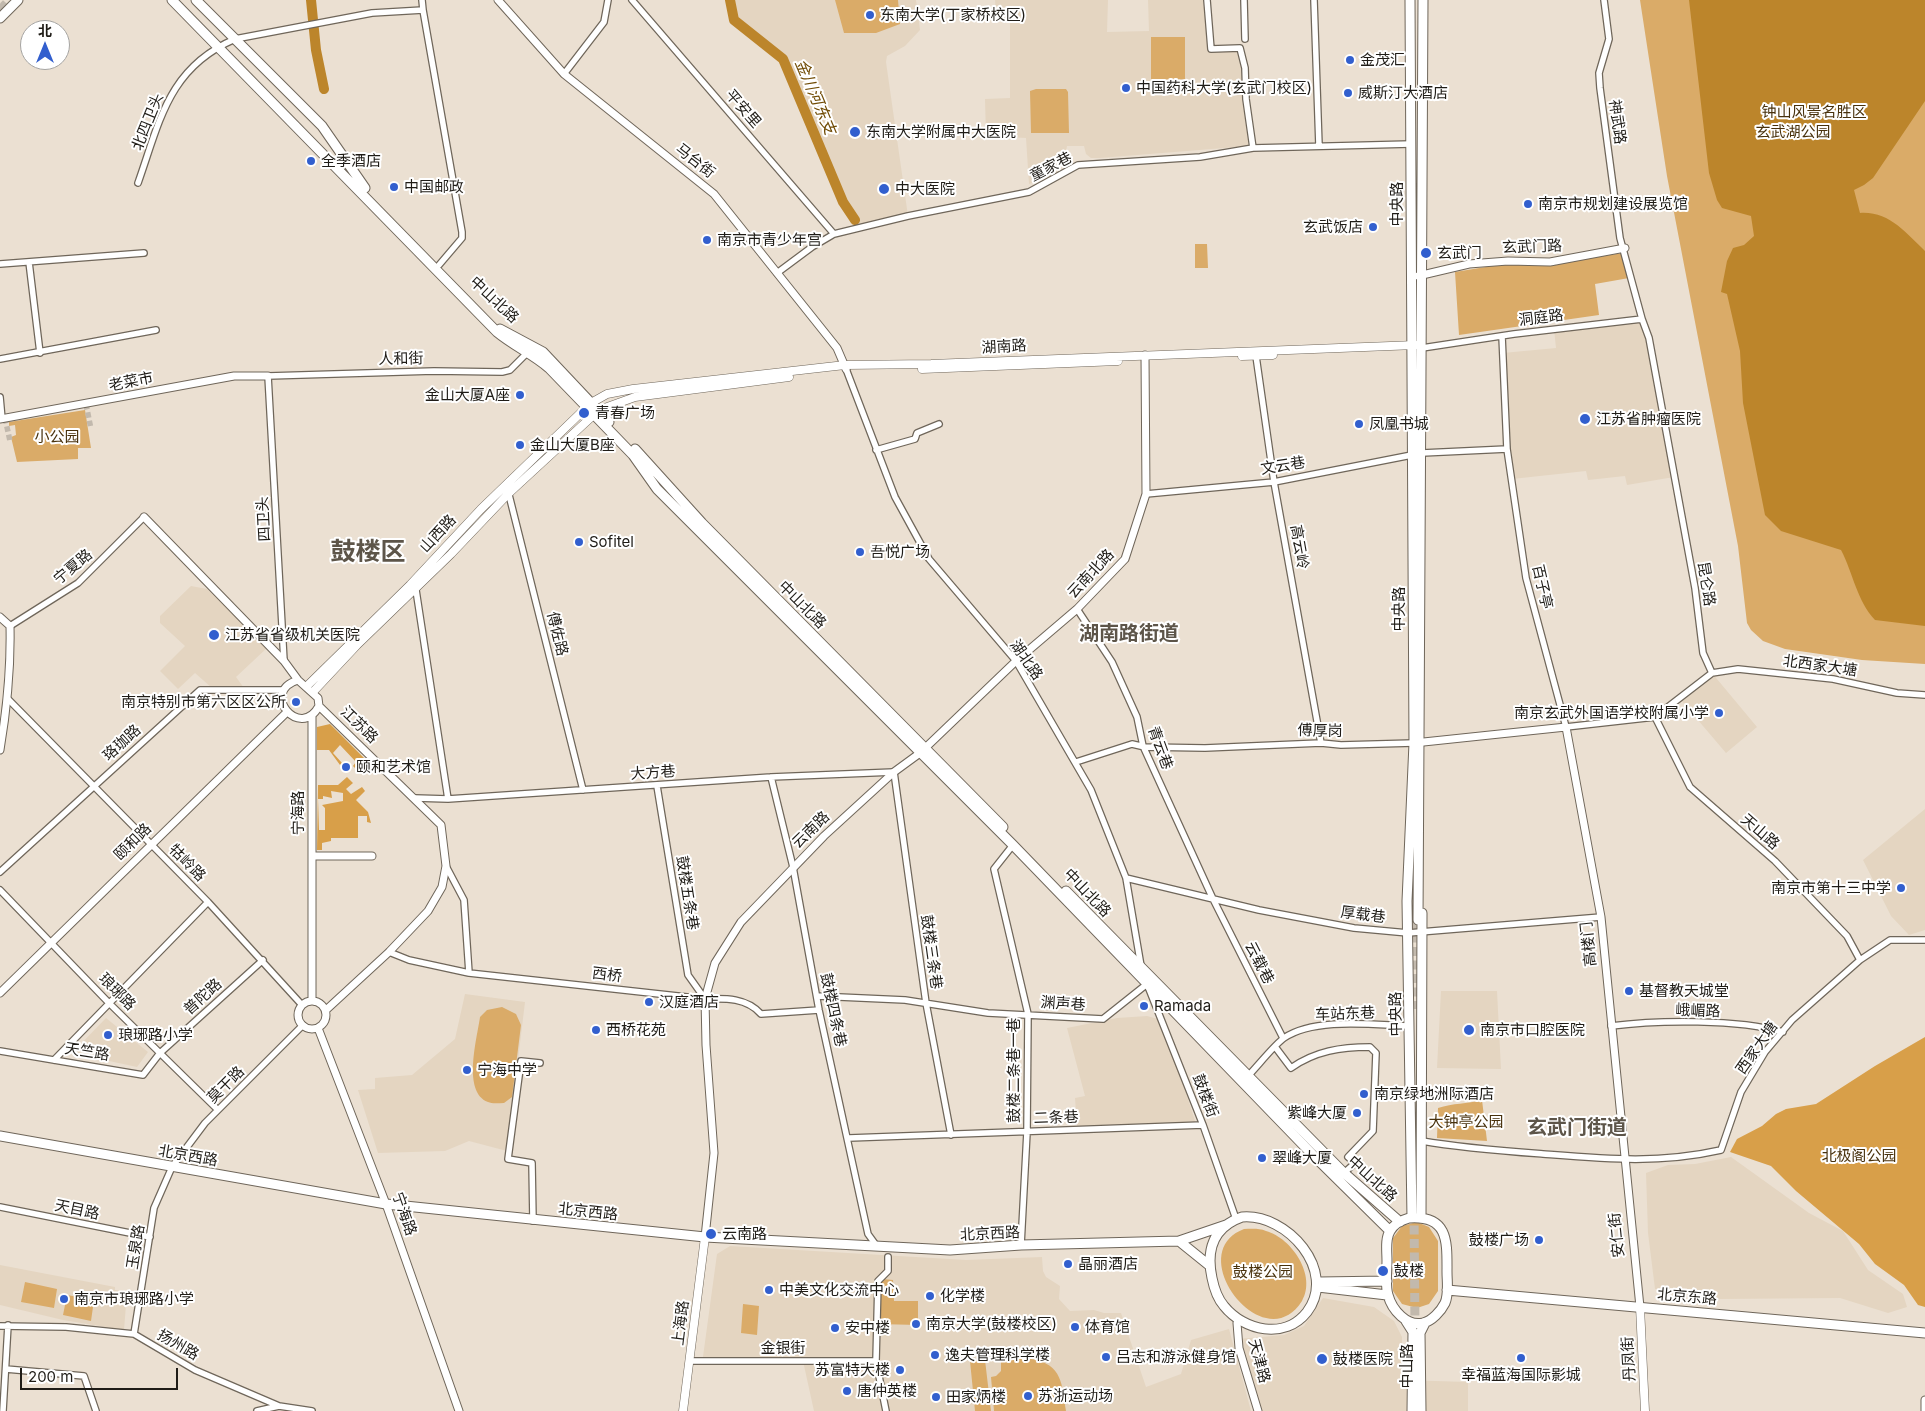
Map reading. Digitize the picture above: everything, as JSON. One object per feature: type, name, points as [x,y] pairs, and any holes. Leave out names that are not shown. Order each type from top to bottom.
[{"type":"main road","points":[[0,18],[18,0]]},
{"type":"main road","name":"中山北路","points":[[172,0],[364,193],[497,332],[543,363],[596,412],[988,820],[1390,1231]]},
{"type":"main road","name":"中山北路","points":[[196,0],[322,126],[366,190],[500,329],[542,352],[589,405]]},
{"type":"main road","name":"中央路","points":[[1410,0],[1412,454],[1419,843],[1423,894],[1422,1141],[1417,1218]]},
{"type":"main road","name":"中央路","points":[[1419,843],[1415,920],[1422,453],[1423,0]]},
{"type":"main road","name":"湖南路","points":[[1145,357],[1256,356],[1422,346]]},
{"type":"main road","name":"湖南路","points":[[589,405],[607,394],[633,389],[845,367],[932,370],[1145,357],[1411,347]]},
{"type":"main road","name":"湖南路","points":[[596,412],[635,397],[845,367]]},
{"type":"main road","name":"山西路","points":[[307,686],[413,588],[507,485],[589,405]]},
{"type":"main road","name":"山西路","points":[[313,692],[413,588],[509,493],[596,412]]},
{"type":"main road","name":"中央路","points":[[1417,743],[1407,901],[1417,1218]]},
{"type":"main road","name":"中山北路","points":[[922,750],[1142,968],[1244,1080],[1400,1222]]},
{"type":"main road","name":"北京西路","points":[[0,1136],[386,1204],[705,1237],[950,1250],[1020,1245],[1179,1241],[1226,1226]]},
{"type":"main road","points":[[1256,1217],[1268,1220],[1296,1238],[1305,1252],[1318,1285],[1315,1297],[1306,1312],[1292,1324],[1270,1330],[1249,1326],[1219,1300],[1210,1266],[1211,1245],[1226,1226],[1236,1220],[1256,1217]]},
{"type":"main road","points":[[1404,1319],[1412,1324],[1425,1323],[1441,1308],[1446,1298],[1445,1235],[1434,1222],[1417,1218],[1400,1222],[1390,1231],[1387,1244],[1388,1294],[1391,1304],[1413,1332],[1412,1411]]},
{"type":"main road","name":"上海路","points":[[683,1411],[705,1237]]},
{"type":"main road","points":[[1179,1241],[1210,1266]]},
{"type":"main road","points":[[1318,1285],[1387,1282]]},
{"type":"main road","points":[[1318,1285],[1388,1294]]},
{"type":"main road","name":"北京东路","points":[[1447,1290],[1925,1333]]},
{"type":"main road","name":"丹凤街","points":[[1640,1307],[1646,1411]]},
{"type":"main road","name":"中山路","points":[[1421,1411],[1420,1333],[1425,1323]]},
{"type":"street","points":[[422,0],[462,232],[462,238],[439,265]]},
{"type":"street","name":"马台街","points":[[498,0],[564,74],[714,194],[837,348],[845,367]]},
{"type":"street","points":[[564,74],[604,22],[608,0]]},
{"type":"street","name":"平安里","points":[[632,0],[834,234]]},
{"type":"street","points":[[1207,0],[1212,49],[1240,48],[1245,68],[1246,99],[1253,148]]},
{"type":"street","points":[[1244,0],[1245,39]]},
{"type":"street","points":[[1314,0],[1319,146]]},
{"type":"street","name":"神武路","points":[[1604,0],[1609,38],[1599,73],[1600,88],[1620,238],[1625,248],[1642,319]]},
{"type":"street","name":"北四卫头","points":[[138,183],[165,107],[186,72],[217,47],[235,39],[333,20],[372,13],[423,10]]},
{"type":"street","name":"童家巷","points":[[777,273],[812,247],[834,234],[908,216],[1029,192],[1078,165],[1200,157],[1253,148],[1411,144]]},
{"type":"street","name":"玄武门路","points":[[1411,277],[1469,264],[1508,261],[1550,262],[1625,248]]},
{"type":"street","points":[[0,264],[144,253]]},
{"type":"street","points":[[29,262],[40,353]]},
{"type":"street","name":"洞庭路","points":[[1422,346],[1642,319]]},
{"type":"street","name":"昆仑路","points":[[1642,319],[1649,338],[1695,588],[1703,654],[1712,673]]},
{"type":"street","points":[[0,359],[156,330]]},
{"type":"street","name":"百子亭","points":[[1502,336],[1507,449],[1526,578],[1566,727]]},
{"type":"street","name":"人和街","points":[[268,376],[396,372],[502,372],[510,370],[527,353]]},
{"type":"street","name":"高云岭","points":[[1256,356],[1274,482],[1321,743]]},
{"type":"street","name":"云南北路","points":[[922,750],[1016,662],[1078,609],[1125,559],[1146,494],[1145,357]]},
{"type":"street","name":"湖北路","points":[[845,367],[895,497],[929,559],[1016,662],[1091,790],[1126,878],[1142,968],[1147,984]]},
{"type":"street","name":"老菜市","points":[[1,419],[234,376],[268,376]]},
{"type":"street","name":"四卫头","points":[[268,376],[284,661]]},
{"type":"street","points":[[0,397],[1,419]]},
{"type":"street","points":[[876,450],[915,439],[917,432],[939,424]]},
{"type":"street","points":[[1422,453],[1507,449]]},
{"type":"street","name":"文云巷","points":[[1146,494],[1274,482],[1422,453]]},
{"type":"street","name":"傅佐路","points":[[507,485],[583,790]]},
{"type":"street","name":"江苏路","points":[[144,517],[284,661],[298,680],[313,692],[318,698],[319,706],[442,825],[446,866],[442,887],[437,899],[389,952],[326,1010]]},
{"type":"street","name":"宁夏路","points":[[10,626],[78,583],[144,517]]},
{"type":"street","points":[[413,588],[448,799]]},
{"type":"street","name":"青云巷","points":[[1078,609],[1112,662],[1137,717],[1143,746],[1213,899]]},
{"type":"street","points":[[0,617],[10,626],[11,663],[8,699],[0,750]]},
{"type":"street","points":[[0,629],[10,626]]},
{"type":"street","name":"北西家大塘","points":[[1712,673],[1738,668],[1833,679],[1897,693],[1925,696]]},
{"type":"street","points":[[1566,727],[1655,717],[1712,673]]},
{"type":"street","points":[[298,680],[288,684],[283,690],[282,704],[287,712],[300,718],[312,715],[319,706]]},
{"type":"street","name":"珞珈路","points":[[0,872],[200,690],[283,690]]},
{"type":"street","name":"牯岭路","points":[[8,699],[208,902],[302,1004]]},
{"type":"street","name":"颐和路","points":[[0,993],[287,712]]},
{"type":"street","name":"宁海路","points":[[312,715],[312,1000]]},
{"type":"street","name":"天山路","points":[[1655,717],[1690,787],[1775,861],[1847,936],[1860,960]]},
{"type":"street","name":"傅厚岗","points":[[1076,762],[1132,744],[1206,748],[1321,743],[1341,745],[1417,743],[1566,727]]},
{"type":"street","name":"高楼门","points":[[1566,727],[1601,917],[1624,1160]]},
{"type":"street","name":"云南路","points":[[705,1237],[714,1153],[706,1044],[705,999],[715,963],[741,922],[793,867],[894,772],[922,750]]},
{"type":"street","name":"大方巷","points":[[415,798],[448,799],[771,777],[894,772]]},
{"type":"street","name":"鼓楼三条巷","points":[[894,772],[926,1003],[951,1134]]},
{"type":"street","name":"鼓楼四条巷","points":[[771,777],[793,867],[819,1010],[849,1138],[868,1234],[876,1246]]},
{"type":"street","name":"鼓楼五条巷","points":[[658,786],[688,975],[705,999]]},
{"type":"street","name":"鼓楼二条巷一巷","points":[[1013,845],[994,869],[1028,1014],[1027,1132],[1020,1245]]},
{"type":"street","points":[[312,856],[372,856]]},
{"type":"street","points":[[446,866],[464,900],[469,973]]},
{"type":"street","name":"厚载巷","points":[[1126,878],[1259,910],[1354,928],[1408,934],[1601,917]]},
{"type":"street","name":"琅琊路","points":[[0,890],[109,1003],[218,1110]]},
{"type":"street","name":"云载巷","points":[[1213,899],[1283,1038]]},
{"type":"street","points":[[54,1060],[208,902]]},
{"type":"street","name":"西家大塘","points":[[1624,1160],[1687,1158],[1722,1150],[1741,1092],[1765,1052],[1792,1020],[1860,960],[1890,940],[1925,940]]},
{"type":"street","name":"西桥","points":[[389,952],[408,960],[469,973],[705,999],[723,999],[752,1004],[761,1014],[819,1010]]},
{"type":"street","name":"普陀路","points":[[160,1053],[263,960]]},
{"type":"street","name":"渊声巷","points":[[817,996],[905,1000],[988,1013],[1103,1019],[1147,984]]},
{"type":"street","name":"鼓楼街","points":[[1147,984],[1203,1125],[1236,1220]]},
{"type":"street","points":[[312,1000],[320,1003],[326,1010],[324,1023],[318,1028],[310,1029],[303,1026],[298,1013],[302,1004],[312,1000]]},
{"type":"street","name":"峨嵋路","points":[[1611,1026],[1694,1022],[1769,1028],[1782,1032]]},
{"type":"street","name":"莫干路","points":[[172,1167],[205,1123],[303,1026]]},
{"type":"street","name":"车站东巷","points":[[1283,1038],[1317,1026],[1410,1026]]},
{"type":"street","name":"宁海路","points":[[318,1028],[386,1204],[458,1411]]},
{"type":"street","points":[[1244,1080],[1276,1048],[1283,1038]]},
{"type":"street","points":[[1276,1048],[1291,1068],[1312,1055],[1340,1047],[1370,1047],[1376,1053],[1373,1132],[1348,1156],[1355,1163],[1344,1173]]},
{"type":"street","name":"天竺路","points":[[0,1051],[143,1074],[160,1053]]},
{"type":"street","points":[[533,1220],[532,1163],[508,1159],[521,1061],[540,1062]]},
{"type":"street","name":"二条巷","points":[[849,1138],[1203,1125]]},
{"type":"street","points":[[1422,1141],[1501,1151],[1624,1160]]},
{"type":"street","name":"安仁街","points":[[1624,1160],[1640,1307]]},
{"type":"street","name":"玉泉路","points":[[134,1334],[154,1208],[172,1167]]},
{"type":"street","name":"天目路","points":[[0,1206],[150,1237]]},
{"type":"street","points":[[886,1411],[876,1361],[878,1281],[888,1271],[888,1257]]},
{"type":"street","name":"天津路","points":[[1239,1319],[1236,1323],[1239,1348],[1258,1411]]},
{"type":"street","points":[[3,1411],[8,1325]]},
{"type":"street","name":"扬州路","points":[[0,1326],[66,1327],[134,1334],[195,1370],[278,1408]]},
{"type":"street","points":[[1925,1333],[1925,1339]]},
{"type":"street","name":"金银街","points":[[690,1361],[876,1361]]},
{"type":"street","points":[[6,1369],[84,1376],[96,1411]]},
{"type":"street","points":[[1925,1400],[1925,1411]]},
{"type":"street","points":[[278,1408],[284,1411]]},
{"type":"street","points":[[257,1411],[278,1408],[312,1411]]},
{"type":"shaded area","name":"东南大学附属中大医院","points":[[730,0],[916,0],[920,30],[905,46],[887,56],[886,62],[908,216],[860,227],[843,202],[783,59],[734,20]]},
{"type":"shaded area","name":"中国药科大学(玄武门校区)","points":[[995,0],[1108,0],[1107,32],[1149,31],[1148,0],[1203,0],[1209,51],[1237,50],[1243,71],[1242,99],[1249,146],[1091,158],[1086,154],[1084,146],[1067,146],[1060,169],[1049,177],[1029,184],[1026,138],[986,136],[985,99],[1010,98],[1010,18],[996,18]]},
{"type":"shaded area","name":"玄武湖公园","points":[[1689,0],[1925,0],[1925,101],[1873,178],[1854,190],[1860,213],[1870,213],[1888,219],[1925,251],[1925,626],[1875,620],[1859,596],[1841,550],[1781,531],[1765,515],[1743,403],[1740,351],[1727,294],[1721,292],[1727,261],[1733,248],[1744,245],[1754,236],[1751,216],[1722,208],[1717,200],[1709,173]]},
{"type":"shaded area","name":"江苏省肿瘤医院","points":[[1642,319],[1649,339],[1674,477],[1627,485],[1625,476],[1588,480],[1586,471],[1512,479],[1507,449],[1503,353],[1556,348],[1554,329]]},
{"type":"shaded area","name":"江苏省省级机关医院","points":[[191,586],[207,589],[268,647],[236,677],[244,688],[212,688],[195,673],[178,689],[160,671],[185,646],[160,623],[160,616]]},
{"type":"shaded area","name":"南京玄武外国语学校附属小学","points":[[1712,673],[1757,727],[1726,753],[1680,699]]},
{"type":"shaded area","name":"南京市第十三中学","points":[[1925,809],[1925,930],[1909,935],[1891,916],[1863,860]]},
{"type":"shaded area","name":"南京市口腔医院","points":[[1441,991],[1497,991],[1501,1069],[1437,1068]]},
{"type":"shaded area","name":"宁海中学","points":[[465,994],[525,1002],[507,1151],[469,1141],[445,1151],[378,1153],[358,1090],[375,1089],[375,1078],[412,1075],[455,1039]]},
{"type":"shaded area","points":[[1147,1016],[1158,1019],[1179,1071],[1196,1124],[1077,1128],[1075,1098],[1085,1096],[1067,1028],[1117,1018]]},
{"type":"shaded area","name":"琅琊路小学","points":[[106,1018],[148,1052],[137,1067],[72,1053]]},
{"type":"shaded area","points":[[1731,1157],[1809,1213],[1843,1231],[1868,1270],[1903,1294],[1907,1307],[1888,1313],[1840,1298],[1720,1299],[1655,1289],[1648,1233],[1646,1173],[1668,1165],[1695,1164]]},
{"type":"shaded area","name":"南京大学(鼓楼校区)","points":[[730,1246],[966,1260],[1042,1257],[1043,1271],[1046,1277],[1060,1286],[1059,1299],[1070,1311],[1094,1310],[1104,1313],[1121,1313],[1146,1387],[1181,1374],[1191,1340],[1229,1329],[1251,1411],[814,1411],[803,1361],[702,1364],[717,1254]]},
{"type":"shaded area","name":"南京市琅琊路小学","points":[[0,1265],[115,1287],[115,1290],[127,1292],[124,1330],[63,1320],[0,1305]]},
{"type":"shaded area","name":"鼓楼医院","points":[[1323,1298],[1374,1307],[1394,1321],[1402,1337],[1402,1380],[1468,1382],[1468,1411],[1258,1411],[1238,1339],[1284,1335],[1304,1326]]},
{"type":"green space","points":[[835,0],[898,0],[900,24],[876,33],[844,33]]},
{"type":"green space","name":"玄武湖公园","points":[[1640,0],[1925,0],[1925,664],[1862,660],[1785,649],[1763,641],[1751,630],[1747,623],[1738,546],[1667,176]]},
{"type":"green space","points":[[1151,37],[1185,37],[1185,79],[1151,80]]},
{"type":"green space","points":[[1036,89],[1066,89],[1068,92],[1069,133],[1031,133],[1030,91]]},
{"type":"green space","points":[[1195,244],[1207,244],[1208,268],[1195,268]]},
{"type":"green space","points":[[1623,253],[1629,278],[1595,284],[1599,315],[1459,335],[1455,272],[1504,264],[1551,264]]},
{"type":"green space","name":"小公园","points":[[85,410],[91,448],[78,448],[78,459],[17,462],[11,437],[16,435],[15,425],[9,426],[9,422]]},
{"type":"green space","points":[[330,724],[364,758],[355,768],[353,766],[356,762],[340,745],[333,753],[342,763],[340,765],[329,750],[317,750],[317,727]]},
{"type":"green space","points":[[347,777],[353,783],[346,789],[351,794],[362,787],[365,791],[356,800],[368,812],[371,823],[367,822],[367,816],[358,816],[358,838],[331,838],[331,841],[322,843],[322,850],[317,850],[318,785],[338,785]],"holes":[[[331,791],[343,793],[343,801],[322,805],[325,808],[325,830],[319,830],[318,799],[323,799],[323,796],[332,798]]]},
{"type":"green space","points":[[502,1007],[516,1014],[521,1025],[512,1097],[504,1103],[491,1103],[480,1096],[475,1088],[473,1077],[474,1051],[480,1017],[487,1010]]},
{"type":"green space","name":"北极阁公园","points":[[1925,1037],[1925,1307],[1918,1305],[1904,1285],[1875,1264],[1859,1244],[1796,1191],[1771,1166],[1730,1152],[1737,1139],[1762,1126],[1776,1114],[1786,1109],[1816,1104]]},
{"type":"green space","name":"大钟亭公园","points":[[1482,1100],[1487,1141],[1437,1138],[1438,1108]]},
{"type":"green space","points":[[1417,1222],[1429,1227],[1438,1241],[1438,1291],[1429,1304],[1417,1308],[1402,1304],[1393,1291],[1393,1238],[1402,1226]]},
{"type":"green space","name":"鼓楼公园","points":[[1244,1229],[1261,1229],[1276,1235],[1285,1241],[1299,1259],[1304,1270],[1306,1291],[1302,1301],[1286,1316],[1268,1318],[1250,1311],[1235,1296],[1225,1278],[1221,1259],[1227,1241]]},
{"type":"green space","points":[[882,1279],[893,1280],[894,1301],[918,1301],[918,1325],[878,1324]]},
{"type":"green space","points":[[25,1282],[57,1289],[54,1308],[21,1302]]},
{"type":"green space","points":[[67,1295],[94,1300],[91,1321],[63,1315]]},
{"type":"green space","points":[[743,1304],[759,1306],[757,1335],[741,1333]]},
{"type":"green space","name":"苏浙运动场","points":[[1001,1355],[1031,1355],[1031,1359],[1042,1362],[1055,1371],[1062,1384],[1066,1411],[994,1411],[991,1377],[996,1376],[1001,1371]]},
{"type":"green space","points":[[985,1360],[991,1411],[975,1411],[970,1361]]},
{"type":"waterway","points":[[311,0],[316,50],[324,89]]},
{"type":"waterway","name":"金川河东支","points":[[730,0],[734,20],[783,59],[843,202],[855,220]]},
{"type":"tunnel","points":[[0,11],[10,0]]},
{"type":"tunnel","points":[[86,404],[91,429]]},
{"type":"tunnel","points":[[5,418],[10,441]]},
{"type":"tunnel","points":[[1412,920],[1413,1009]]},
{"type":"tunnel","points":[[1414,1212],[1415,1329]]},
{"type":"place","name":"东南大学(丁家桥校区)","points":[[870,15]]},
{"type":"place","name":"金茂汇","points":[[1350,60]]},
{"type":"place","name":"中国药科大学(玄武门校区)","points":[[1126,88]]},
{"type":"place","name":"威斯汀大酒店","points":[[1348,93]]},
{"type":"place","name":"东南大学附属中大医院","points":[[855,132]]},
{"type":"place","name":"全季酒店","points":[[311,161]]},
{"type":"place","name":"中国邮政","points":[[394,187]]},
{"type":"place","name":"中大医院","points":[[884,189]]},
{"type":"place","name":"南京市规划建设展览馆","points":[[1528,204]]},
{"type":"place","name":"玄武饭店","points":[[1373,227]]},
{"type":"place","name":"南京市青少年宫","points":[[707,240]]},
{"type":"place","name":"玄武门","points":[[1426,253]]},
{"type":"place","name":"金山大厦A座","points":[[520,395]]},
{"type":"place","name":"青春广场","points":[[584,413]]},
{"type":"place","name":"江苏省肿瘤医院","points":[[1585,419]]},
{"type":"place","name":"凤凰书城","points":[[1359,424]]},
{"type":"place","name":"金山大厦B座","points":[[520,445]]},
{"type":"place","name":"Sofitel","points":[[579,542]]},
{"type":"place","name":"吾悦广场","points":[[860,552]]},
{"type":"place","name":"江苏省省级机关医院","points":[[214,635]]},
{"type":"place","name":"南京特别市第六区区公所","points":[[296,702]]},
{"type":"place","name":"南京玄武外国语学校附属小学","points":[[1719,713]]},
{"type":"place","name":"颐和艺术馆","points":[[346,767]]},
{"type":"place","name":"南京市第十三中学","points":[[1901,888]]},
{"type":"place","name":"基督教天城堂","points":[[1629,991]]},
{"type":"place","name":"汉庭酒店","points":[[649,1002]]},
{"type":"place","name":"Ramada","points":[[1144,1006]]},
{"type":"place","name":"西桥花苑","points":[[596,1030]]},
{"type":"place","name":"南京市口腔医院","points":[[1469,1030]]},
{"type":"place","name":"琅琊路小学","points":[[108,1035]]},
{"type":"place","name":"宁海中学","points":[[467,1070]]},
{"type":"place","name":"南京绿地洲际酒店","points":[[1364,1094]]},
{"type":"place","name":"紫峰大厦","points":[[1357,1113]]},
{"type":"place","name":"翠峰大厦","points":[[1262,1158]]},
{"type":"place","name":"云南路","points":[[711,1234]]},
{"type":"place","name":"鼓楼广场","points":[[1539,1240]]},
{"type":"place","name":"晶丽酒店","points":[[1068,1264]]},
{"type":"place","name":"鼓楼","points":[[1383,1271]]},
{"type":"place","name":"中美文化交流中心","points":[[769,1290]]},
{"type":"place","name":"化学楼","points":[[930,1296]]},
{"type":"place","name":"南京市琅琊路小学","points":[[64,1299]]},
{"type":"place","name":"南京大学(鼓楼校区)","points":[[916,1324]]},
{"type":"place","name":"体育馆","points":[[1075,1327]]},
{"type":"place","name":"安中楼","points":[[835,1328]]},
{"type":"place","name":"逸夫管理科学楼","points":[[935,1355]]},
{"type":"place","name":"吕志和游泳健身馆","points":[[1106,1357]]},
{"type":"place","name":"幸福蓝海国际影城","points":[[1521,1358]]},
{"type":"place","name":"鼓楼医院","points":[[1322,1359]]},
{"type":"place","name":"苏富特大楼","points":[[900,1370]]},
{"type":"place","name":"唐仲英楼","points":[[847,1391]]},
{"type":"place","name":"苏浙运动场","points":[[1028,1396]]},
{"type":"place","name":"田家炳楼","points":[[936,1397]]},
{"type":"district","name":"鼓楼区","points":[[368,552]]},
{"type":"district","name":"湖南路街道","points":[[1129,634]]},
{"type":"district","name":"玄武门街道","points":[[1577,1128]]},
{"type":"park label","name":"钟山风景名胜区","points":[[1814,112]]}]
